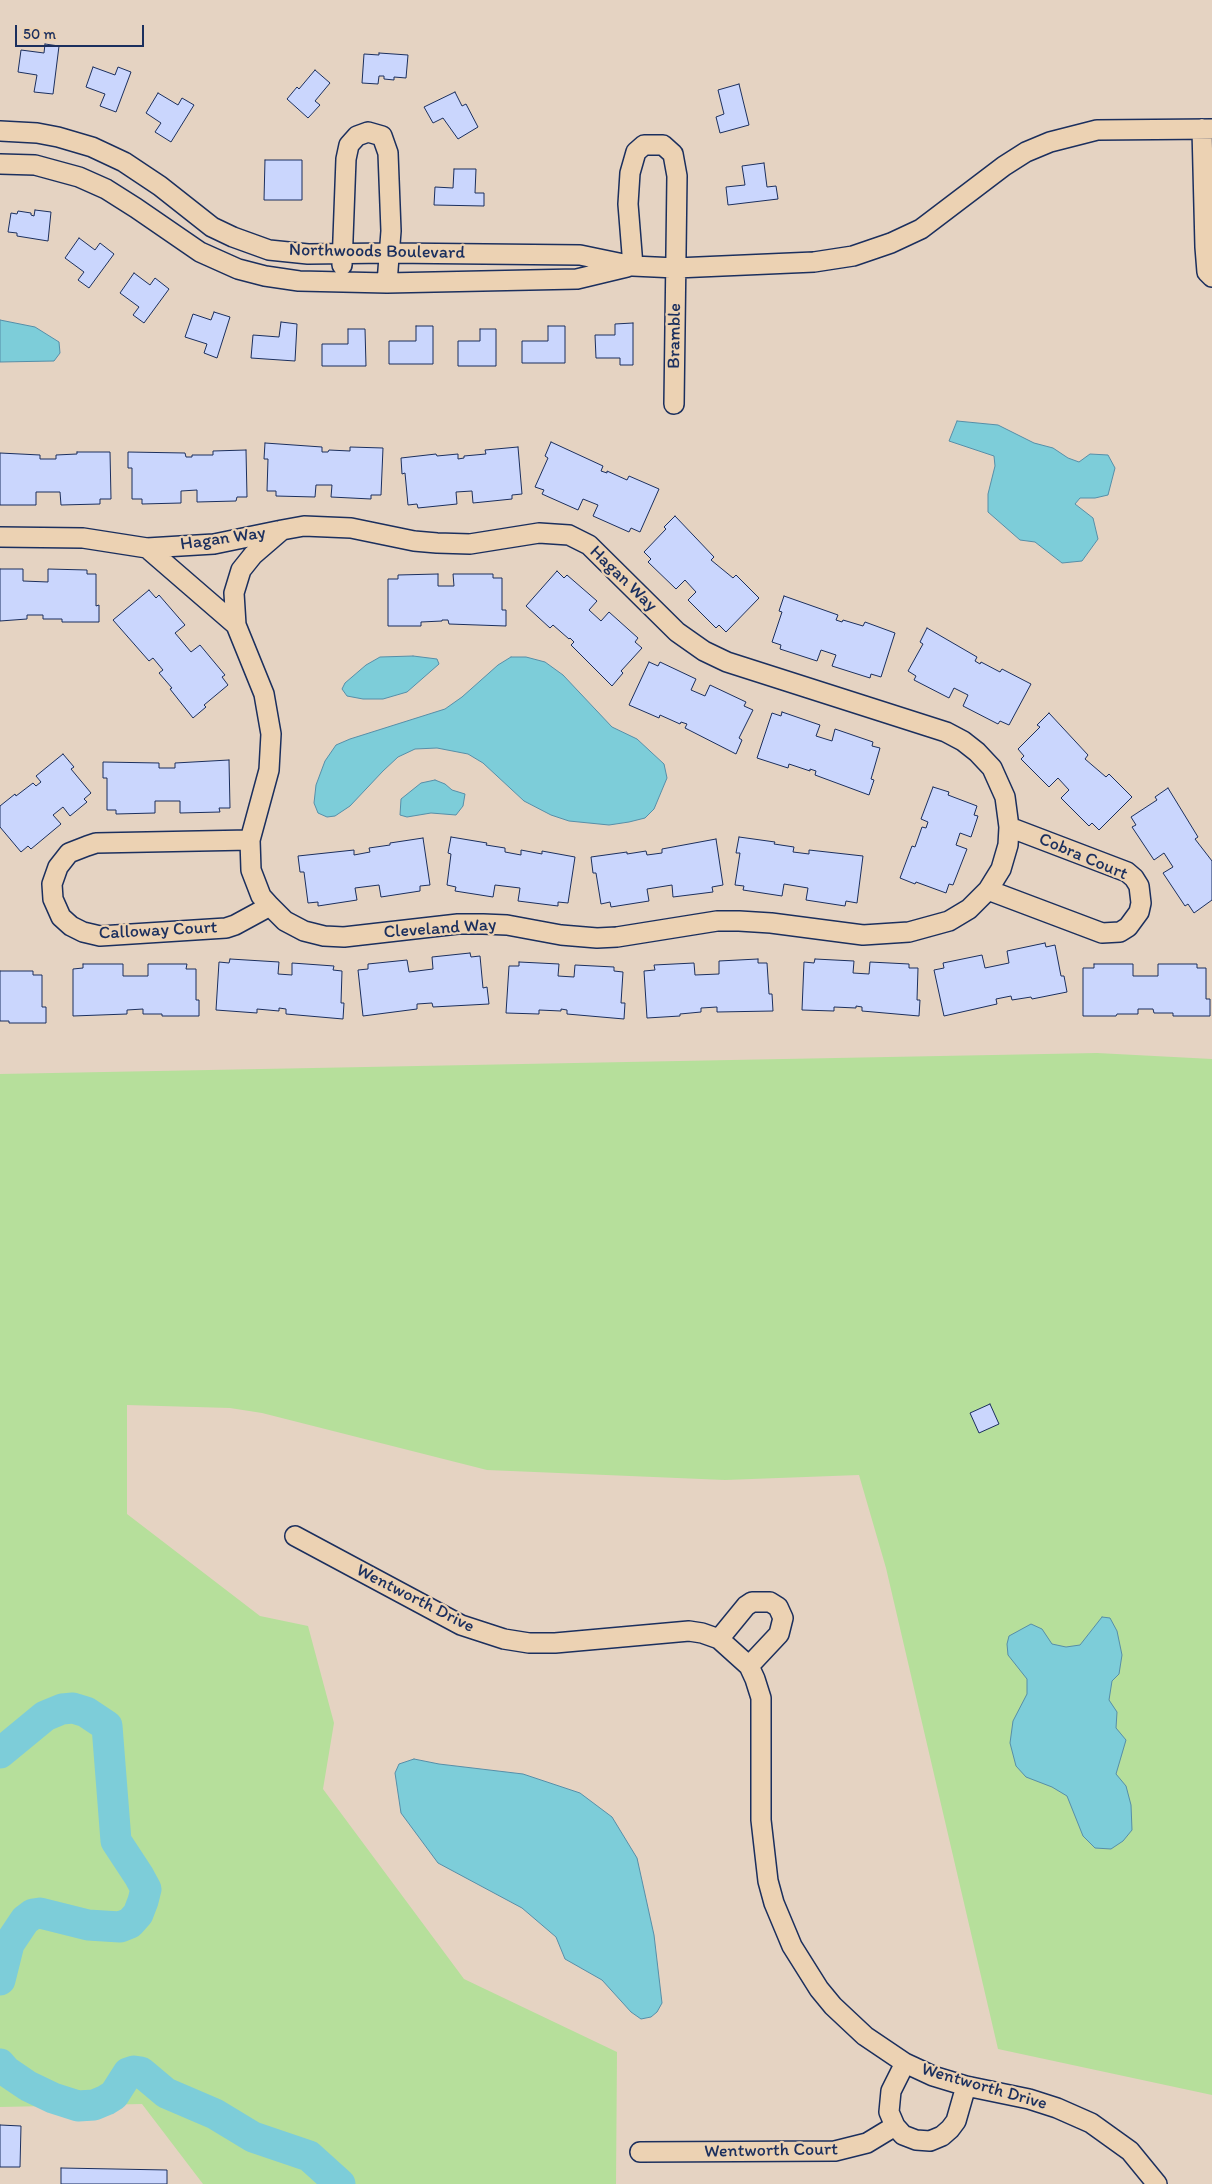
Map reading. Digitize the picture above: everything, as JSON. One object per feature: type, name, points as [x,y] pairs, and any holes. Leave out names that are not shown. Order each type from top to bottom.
[{"type":"street","name":"Northwoods Boulevard","points":[[0,131],[51,136],[92,147],[124,162],[160,186],[212,227],[268,250],[308,254],[389,252],[580,254],[633,266],[676,268],[814,262],[852,256],[891,243],[921,229],[1004,166],[1026,152],[1050,142],[1097,130],[1207,129]]},
{"type":"street","points":[[1207,129],[1204,247],[1207,272],[1212,277]]},
{"type":"street","points":[[341,282],[348,145],[357,136],[368,132],[382,136],[388,153],[391,231],[387,283]]},
{"type":"street","name":"Bramble","points":[[633,266],[628,204],[630,173],[636,152],[644,145],[663,145],[674,154],[677,176],[674,404]]},
{"type":"street","name":"Northwoods Boulevard","points":[[0,164],[35,166],[79,177],[106,189],[200,252],[238,269],[264,276],[299,281],[387,283],[576,279],[633,266]]},
{"type":"street","name":"Hagan Way","points":[[0,537],[83,538],[147,548],[214,544],[304,526],[351,528],[414,541],[457,544],[539,533],[569,535],[589,545],[677,632],[710,654],[727,662],[946,732],[963,740],[985,760],[998,781],[1007,806],[1008,845],[1004,861],[988,890]]},
{"type":"street","name":"Cleveland Way","points":[[282,530],[253,555],[241,570],[234,593],[236,626],[264,694],[271,734],[270,770],[250,840],[251,870],[261,896],[285,921],[304,931],[324,936],[344,937],[458,924],[483,924],[507,925],[561,935],[597,938],[616,937],[717,921],[739,920],[863,935],[910,932],[943,923],[969,909],[988,890]]},
{"type":"street","name":"Cleveland Way","points":[[147,548],[236,626]]},
{"type":"street","name":"Cobra Court","points":[[988,890],[1102,933],[1120,932],[1128,927],[1139,912],[1141,904],[1139,886],[1127,872],[1009,827]]},
{"type":"street","name":"Calloway Court","points":[[250,840],[96,843],[70,853],[58,867],[52,884],[53,899],[61,917],[71,926],[83,932],[100,936],[226,928],[270,906]]},
{"type":"street","name":"Wentworth Drive","points":[[295,1536],[461,1625],[504,1639],[529,1643],[555,1643],[689,1631],[702,1632],[719,1639],[749,1666],[755,1679],[762,1710],[762,1843],[768,1881],[782,1925],[803,1966],[833,2006],[865,2036],[905,2062],[933,2076],[966,2086],[1028,2099],[1057,2108],[1091,2123],[1130,2151],[1157,2184]]},
{"type":"street","points":[[719,1639],[746,1606],[752,1602],[770,1602],[778,1608],[783,1618],[779,1634],[749,1666]]},
{"type":"street","points":[[905,2062],[888,2099],[888,2112],[895,2126],[903,2135],[916,2140],[930,2141],[950,2130],[956,2121],[966,2086]]},
{"type":"street","name":"Wentworth Court","points":[[640,2152],[835,2152],[867,2143],[895,2126]]},
{"type":"green space","points":[[1097,1053],[1212,1059],[1212,2095],[998,2049],[886,1568],[859,1475],[725,1480],[487,1470],[262,1413],[230,1408],[127,1405],[127,1514],[260,1616],[308,1626],[334,1723],[323,1789],[464,1979],[617,2052],[616,2184],[203,2184],[142,2104],[0,2107],[0,1074]]},
{"type":"water","points":[[0,320],[35,327],[59,342],[60,353],[54,361],[0,362]]},
{"type":"water","points":[[957,421],[998,425],[1034,443],[1053,448],[1068,458],[1079,462],[1090,454],[1108,455],[1115,468],[1108,495],[1095,498],[1080,498],[1075,504],[1093,518],[1098,539],[1082,561],[1062,563],[1035,542],[1020,540],[988,512],[988,494],[995,466],[994,456],[949,441]]},
{"type":"water","points":[[413,656],[437,659],[439,664],[407,692],[383,699],[363,699],[347,696],[342,689],[345,683],[366,665],[380,657]]},
{"type":"water","points":[[511,657],[526,657],[545,662],[563,675],[612,727],[637,739],[664,764],[667,778],[654,809],[645,818],[609,825],[569,821],[551,815],[524,801],[483,763],[468,754],[437,748],[415,749],[398,757],[350,806],[335,816],[327,817],[318,813],[314,803],[316,785],[325,761],[336,745],[445,709],[462,697],[498,665]]},
{"type":"water","points":[[435,780],[445,784],[452,790],[465,794],[463,806],[456,815],[431,813],[407,817],[400,815],[401,799],[421,783]]},
{"type":"water","points":[[1102,1617],[1110,1618],[1117,1631],[1122,1655],[1119,1674],[1112,1681],[1109,1700],[1117,1712],[1116,1728],[1126,1740],[1116,1774],[1126,1786],[1131,1805],[1132,1830],[1123,1841],[1111,1849],[1095,1848],[1083,1836],[1067,1796],[1052,1787],[1026,1777],[1016,1766],[1010,1743],[1013,1721],[1027,1694],[1027,1679],[1008,1655],[1007,1644],[1009,1636],[1031,1624],[1042,1629],[1052,1644],[1066,1647],[1080,1645]]},
{"type":"water","points":[[414,1759],[439,1764],[523,1774],[580,1793],[612,1817],[637,1858],[654,1935],[662,2003],[657,2012],[651,2017],[641,2019],[631,2012],[602,1980],[565,1959],[556,1937],[522,1908],[438,1863],[401,1813],[395,1773],[399,1764]]},
{"type":"building","points":[[45,44],[59,46],[53,94],[34,92],[37,75],[18,72],[21,50],[44,53]]},
{"type":"building","points":[[379,53],[408,55],[406,78],[394,77],[394,80],[384,79],[384,76],[379,76],[378,84],[362,83],[364,54],[379,55]]},
{"type":"building","points":[[93,67],[115,75],[118,67],[131,72],[116,112],[100,106],[105,94],[86,87]]},
{"type":"building","points":[[315,70],[330,83],[315,101],[320,105],[308,118],[287,99],[297,87],[299,89]]},
{"type":"building","points":[[739,84],[749,125],[720,133],[716,117],[724,114],[718,90]]},
{"type":"building","points":[[455,92],[462,106],[466,104],[478,127],[458,139],[443,118],[433,123],[424,107]]},
{"type":"building","points":[[158,93],[178,105],[182,98],[194,105],[171,142],[155,132],[161,123],[146,113]]},
{"type":"building","points":[[265,160],[302,160],[302,200],[264,200]]},
{"type":"building","points":[[764,163],[767,187],[776,186],[778,199],[728,205],[726,187],[745,185],[742,166]]},
{"type":"building","points":[[454,169],[476,169],[475,193],[484,193],[484,206],[434,205],[435,187],[453,188]]},
{"type":"building","points":[[35,210],[51,212],[48,241],[17,236],[17,233],[8,232],[11,213],[17,214],[18,211],[31,213],[34,216]]},
{"type":"building","points":[[79,238],[95,250],[100,243],[114,254],[89,288],[78,280],[84,272],[65,258]]},
{"type":"building","points":[[134,273],[150,285],[155,278],[169,289],[144,323],[133,315],[139,307],[120,293]]},
{"type":"building","points":[[214,312],[230,317],[217,358],[204,353],[207,344],[185,337],[193,314],[211,320]]},
{"type":"building","points":[[281,322],[297,324],[295,361],[251,358],[253,335],[279,337]]},
{"type":"building","points":[[633,323],[633,365],[620,365],[620,358],[596,358],[595,335],[615,335],[615,324]]},
{"type":"building","points":[[416,326],[433,326],[433,364],[389,364],[389,341],[416,341]]},
{"type":"building","points":[[548,326],[565,326],[565,363],[522,363],[522,341],[548,341]]},
{"type":"building","points":[[348,329],[365,329],[366,366],[322,366],[322,344],[348,344]]},
{"type":"building","points":[[480,329],[496,329],[496,366],[458,366],[458,341],[480,341]]},
{"type":"building","points":[[551,442],[603,466],[601,471],[607,473],[607,471],[627,480],[629,476],[659,489],[640,532],[631,528],[629,532],[593,516],[598,505],[583,499],[578,510],[542,494],[544,490],[535,487],[548,458],[545,456]]},
{"type":"building","points":[[265,443],[322,447],[322,452],[328,452],[329,450],[350,451],[350,447],[383,448],[381,495],[371,495],[371,499],[331,497],[332,485],[316,485],[315,497],[276,496],[276,491],[267,491],[268,459],[264,459]]},
{"type":"building","points":[[518,447],[522,494],[512,495],[512,499],[473,503],[472,491],[456,492],[457,504],[418,508],[417,504],[408,505],[405,473],[402,474],[401,458],[436,454],[437,456],[458,454],[458,459],[464,458],[464,456],[486,454],[485,450]]},
{"type":"building","points":[[246,450],[247,497],[237,497],[236,501],[197,502],[197,490],[181,491],[181,503],[142,504],[142,499],[132,499],[132,468],[128,468],[128,452],[185,453],[186,457],[192,457],[192,455],[213,455],[213,451]]},
{"type":"building","points":[[77,452],[110,452],[111,499],[100,499],[100,504],[61,505],[60,492],[36,492],[36,505],[0,505],[0,453],[40,455],[40,459],[56,459],[56,455],[77,454]]},
{"type":"building","points":[[675,516],[714,557],[711,560],[733,578],[736,575],[759,598],[726,632],[719,625],[716,628],[688,600],[696,592],[685,580],[676,589],[648,562],[651,559],[644,552],[666,529],[664,527]]},
{"type":"building","points":[[0,569],[23,569],[23,581],[48,582],[48,569],[87,570],[87,574],[96,574],[96,606],[99,605],[99,622],[62,622],[62,619],[43,619],[43,615],[27,615],[27,619],[0,621]]},
{"type":"building","points":[[557,571],[564,578],[567,575],[597,601],[589,610],[601,621],[609,612],[638,638],[635,642],[642,648],[621,671],[623,673],[612,686],[571,645],[574,642],[570,638],[553,625],[550,628],[526,606]]},
{"type":"building","points":[[438,574],[438,586],[454,586],[453,574],[493,574],[493,578],[502,578],[502,610],[506,610],[506,626],[449,624],[448,620],[442,620],[421,622],[421,626],[388,626],[388,579],[398,579],[398,575]]},
{"type":"building","points":[[149,590],[156,598],[159,595],[185,625],[175,633],[191,652],[200,645],[225,675],[222,677],[228,685],[204,705],[206,707],[193,718],[159,673],[163,670],[153,658],[149,661],[113,620]]},
{"type":"building","points":[[784,596],[838,615],[836,620],[842,622],[843,620],[863,626],[865,622],[895,633],[881,677],[871,674],[870,678],[832,666],[836,655],[821,650],[817,661],[780,649],[781,645],[772,642],[782,612],[779,611]]},
{"type":"building","points":[[927,628],[977,657],[975,661],[980,664],[981,662],[1000,672],[1002,669],[1031,684],[1009,725],[1000,721],[998,724],[963,706],[968,695],[954,688],[949,698],[914,680],[916,676],[908,671],[923,644],[920,642]]},
{"type":"building","points":[[649,662],[658,666],[660,662],[696,679],[691,690],[705,696],[710,685],[746,702],[744,706],[753,710],[739,738],[742,740],[736,754],[685,728],[687,724],[681,722],[680,724],[660,715],[659,718],[629,705]]},
{"type":"building","points":[[782,712],[820,725],[816,736],[832,741],[835,729],[873,742],[872,746],[880,748],[871,779],[874,780],[869,795],[815,775],[816,771],[810,769],[810,771],[789,764],[788,768],[757,758],[772,713],[781,716]]},
{"type":"building","points":[[1049,713],[1088,755],[1085,759],[1106,777],[1109,774],[1132,797],[1099,830],[1092,823],[1089,826],[1061,798],[1069,790],[1058,778],[1049,787],[1021,759],[1024,756],[1018,749],[1040,727],[1037,725]]},
{"type":"building","points":[[63,754],[74,767],[71,769],[91,793],[84,799],[87,802],[70,816],[63,807],[53,815],[61,824],[31,849],[28,846],[21,852],[0,827],[0,806],[33,783],[36,786],[41,782],[36,776]]},
{"type":"building","points":[[229,760],[230,808],[219,808],[220,812],[180,813],[180,801],[155,801],[155,813],[116,814],[116,810],[107,810],[107,778],[103,778],[103,762],[159,763],[159,768],[175,768],[175,763]]},
{"type":"building","points":[[933,787],[949,792],[948,795],[977,806],[974,815],[978,816],[971,837],[960,833],[956,845],[967,849],[953,885],[949,884],[946,893],[900,878],[912,846],[915,847],[922,827],[926,828],[928,822],[921,819]]},
{"type":"building","points":[[1168,788],[1198,837],[1195,839],[1212,861],[1212,900],[1194,913],[1188,904],[1185,906],[1163,873],[1173,867],[1164,853],[1154,860],[1132,827],[1136,825],[1131,817],[1157,800],[1155,797]]},
{"type":"building","points":[[451,837],[487,843],[486,845],[505,848],[505,852],[521,855],[521,850],[542,854],[542,851],[575,857],[568,903],[558,902],[558,906],[518,901],[520,888],[495,885],[493,897],[455,891],[456,887],[447,885],[451,854],[448,853]]},
{"type":"building","points":[[739,837],[775,842],[774,844],[794,847],[793,852],[809,854],[809,850],[863,856],[857,903],[846,901],[845,906],[806,900],[808,888],[784,884],[782,896],[743,890],[744,886],[735,885],[740,853],[736,853]]},
{"type":"building","points":[[423,838],[430,885],[420,886],[420,891],[381,897],[379,885],[355,888],[357,900],[318,906],[318,902],[308,903],[304,872],[300,872],[298,856],[354,850],[354,855],[370,852],[369,848]]},
{"type":"building","points":[[716,839],[723,885],[712,887],[713,892],[673,897],[672,885],[647,889],[649,901],[611,907],[610,902],[601,904],[596,873],[593,873],[591,857],[627,852],[627,854],[646,851],[647,855],[662,853],[662,849]]},
{"type":"building","points":[[1045,943],[1046,947],[1055,945],[1061,976],[1064,976],[1067,992],[1032,999],[1031,997],[1012,1000],[1011,996],[996,999],[997,1004],[944,1016],[934,970],[944,968],[943,963],[982,955],[985,968],[1009,963],[1007,951]]},
{"type":"building","points":[[470,953],[471,957],[480,956],[483,988],[487,987],[489,1004],[433,1007],[432,1003],[417,1004],[417,1009],[363,1016],[358,970],[368,969],[368,964],[407,960],[409,972],[433,969],[432,957]]},
{"type":"building","points":[[230,959],[279,962],[278,974],[292,975],[292,963],[334,966],[333,970],[342,971],[341,1003],[344,1003],[343,1019],[286,1014],[286,1009],[279,1008],[279,1011],[257,1009],[257,1013],[216,1010],[219,962],[229,963]]},
{"type":"building","points":[[758,959],[758,963],[767,963],[769,994],[772,994],[773,1011],[717,1012],[717,1007],[701,1008],[701,1012],[680,1014],[680,1016],[647,1018],[644,971],[655,970],[654,965],[694,963],[695,975],[719,974],[719,961]]},
{"type":"building","points":[[815,959],[854,961],[853,973],[869,974],[870,962],[909,964],[909,968],[918,968],[917,1000],[920,1000],[919,1016],[862,1011],[862,1007],[856,1006],[856,1008],[834,1007],[834,1011],[802,1010],[804,962],[814,963]]},
{"type":"building","points":[[519,962],[559,964],[558,976],[574,977],[575,965],[614,967],[614,971],[623,972],[621,1003],[625,1003],[624,1019],[567,1014],[567,1010],[561,1009],[561,1011],[539,1010],[539,1014],[506,1013],[509,966],[519,966]]},
{"type":"building","points":[[83,964],[123,964],[123,976],[148,976],[148,964],[187,964],[186,969],[196,969],[196,1000],[199,1000],[199,1016],[143,1014],[143,1009],[127,1010],[127,1014],[73,1016],[73,969],[83,968]]},
{"type":"building","points":[[1094,964],[1133,964],[1133,976],[1158,976],[1158,964],[1197,964],[1197,968],[1206,968],[1206,999],[1210,999],[1210,1016],[1173,1016],[1173,1013],[1154,1013],[1153,1009],[1138,1009],[1138,1014],[1083,1016],[1083,968],[1094,968]]},
{"type":"building","points":[[0,971],[33,971],[33,975],[42,975],[42,1007],[46,1007],[46,1023],[9,1023],[9,1021],[0,1021]]},
{"type":"building","points":[[990,1404],[999,1424],[979,1433],[970,1413]]},
{"type":"building","points":[[0,2125],[21,2126],[20,2167],[0,2167]]},
{"type":"building","points":[[61,2168],[167,2170],[167,2184],[61,2184]]},
{"type":"waterway","points":[[0,1753],[45,1716],[62,1709],[73,1708],[86,1712],[107,1726],[116,1841],[146,1889],[138,1914],[130,1923],[120,1927],[88,1925],[40,1913],[33,1914],[25,1920],[9,1944],[0,1980]]},
{"type":"waterway","points":[[0,2064],[6,2071],[28,2086],[53,2098],[78,2106],[94,2105],[106,2100],[114,2095],[128,2073],[134,2071],[141,2072],[166,2093],[215,2114],[253,2137],[309,2156],[340,2184]]}]
